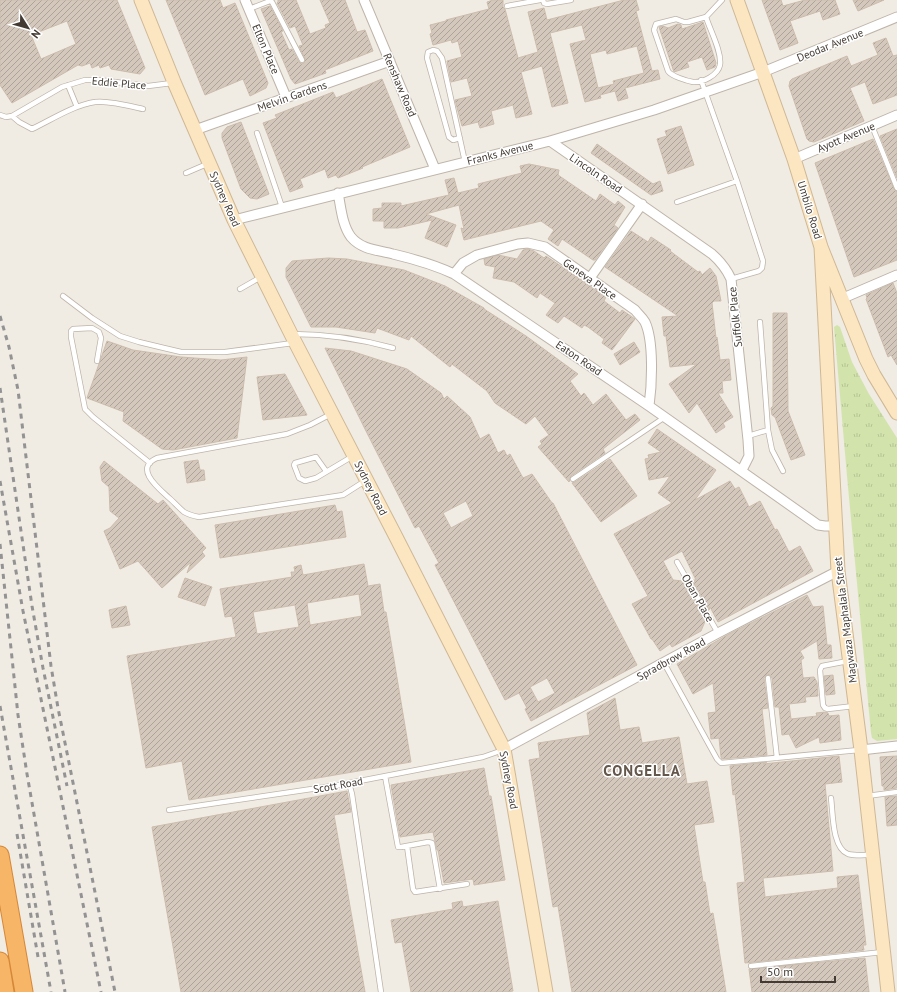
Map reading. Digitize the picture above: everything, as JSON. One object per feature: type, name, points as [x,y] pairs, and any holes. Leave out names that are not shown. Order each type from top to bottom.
[{"type":"highway","points":[[0,855],[24,992]]},
{"type":"highway","points":[[0,961],[5,992]]},
{"type":"main road","name":"Sydney Road","points":[[141,0],[194,130],[234,220],[504,749],[546,992]]},
{"type":"main road","name":"Umbilo Road","points":[[737,0],[794,159],[821,247],[841,299],[874,375],[897,413]]},
{"type":"main road","name":"Magwaza Maphalala Street","points":[[821,247],[838,571],[856,706],[888,992]]},
{"type":"street","name":"Elton Place","points":[[245,0],[286,97]]},
{"type":"street","name":"Renshaw Road","points":[[364,0],[435,169]]},
{"type":"street","name":"Deodar Avenue","points":[[763,72],[897,17]]},
{"type":"street","name":"Melvin Gardens","points":[[194,130],[390,61]]},
{"type":"street","name":"Franks Avenue","points":[[234,220],[435,169],[550,142],[654,110],[763,72]]},
{"type":"street","name":"Ayott Avenue","points":[[794,159],[897,115]]},
{"type":"street","name":"Lincoln Road","points":[[550,142],[642,204]]},
{"type":"street","name":"Eaton Road","points":[[338,193],[346,228],[351,236],[360,245],[372,250],[439,267],[454,274],[742,470],[818,525],[835,526]]},
{"type":"street","points":[[590,278],[642,204]]},
{"type":"street","name":"Suffolk Place","points":[[642,204],[712,254],[727,269],[730,279],[748,436],[749,456],[742,470]]},
{"type":"street","name":"Geneva Place","points":[[454,274],[463,263],[477,255],[518,244],[528,243],[545,247],[634,310],[645,322],[649,339],[652,372],[649,406]]},
{"type":"street","points":[[841,299],[897,275]]},
{"type":"street","name":"Spradbrow Road","points":[[504,749],[838,571]]},
{"type":"street","points":[[861,750],[897,746]]},
{"type":"lane","points":[[507,6],[541,0],[548,4],[571,0]]},
{"type":"lane","points":[[706,17],[720,55],[718,70],[714,75],[694,82],[670,74],[654,28],[656,24],[676,19],[688,22],[706,17],[722,0]]},
{"type":"lane","points":[[249,9],[270,1],[272,2],[302,60]]},
{"type":"lane","points":[[460,138],[453,140],[448,137],[426,58],[428,52],[433,50],[437,51],[442,58],[460,138],[465,162]]},
{"type":"lane","name":"Eddie Place","points":[[12,116],[68,85],[91,80],[148,86],[174,82]]},
{"type":"lane","points":[[701,80],[737,181],[763,261],[762,268],[759,271],[730,279]]},
{"type":"lane","points":[[68,85],[77,107]]},
{"type":"lane","points":[[0,115],[6,117],[12,116],[19,122],[32,129],[77,107],[94,102],[143,109]]},
{"type":"lane","points":[[872,126],[897,188]]},
{"type":"lane","points":[[257,133],[282,207]]},
{"type":"lane","points":[[186,173],[209,163]]},
{"type":"lane","points":[[677,202],[737,181]]},
{"type":"lane","points":[[240,288],[262,276]]},
{"type":"lane","points":[[63,296],[98,323],[120,336],[164,348],[188,352],[225,352],[293,338],[338,336],[365,340],[393,348]]},
{"type":"lane","points":[[760,322],[768,430],[772,450],[783,471]]},
{"type":"lane","points":[[97,362],[101,338],[99,332],[92,328],[73,329],[71,332],[71,337],[85,409],[150,463]]},
{"type":"lane","points":[[332,414],[295,432],[158,458],[150,463],[148,468],[148,476],[154,485],[184,512],[199,517],[343,495],[366,480]]},
{"type":"lane","points":[[573,479],[665,417]]},
{"type":"lane","points":[[748,436],[768,430]]},
{"type":"lane","points":[[326,471],[316,457],[294,464],[299,478],[305,481],[316,478],[354,455]]},
{"type":"lane","name":"Oban Place","points":[[677,562],[718,634]]},
{"type":"lane","points":[[850,661],[822,666],[820,670],[823,705],[828,709],[856,706]]},
{"type":"lane","points":[[664,663],[720,763],[724,764],[861,750]]},
{"type":"lane","points":[[768,678],[777,758]]},
{"type":"lane","name":"Scott Road","points":[[169,810],[349,783],[483,757],[504,749]]},
{"type":"lane","points":[[385,776],[397,845],[399,847],[428,842],[432,843],[440,889]]},
{"type":"lane","points":[[349,783],[352,794],[381,992]]},
{"type":"lane","points":[[866,796],[897,792]]},
{"type":"lane","points":[[831,798],[836,837],[840,848],[848,854],[873,855]]},
{"type":"lane","points":[[407,846],[414,891],[418,892],[467,884]]},
{"type":"lane","points":[[751,966],[883,952]]},
{"type":"green space","points":[[837,325],[840,327],[852,362],[861,379],[897,438],[897,739],[877,741],[872,738],[871,733],[834,327]]},
{"type":"building","points":[[0,0],[117,0],[145,68],[140,74],[111,69],[109,65],[100,68],[99,65],[92,68],[90,63],[82,66],[78,65],[12,103],[0,85]],"holes":[[[67,21],[76,44],[41,59],[31,35]]]},
{"type":"building","points":[[166,0],[220,0],[223,8],[235,3],[268,83],[266,88],[250,96],[243,79],[205,95]]},
{"type":"building","points":[[278,0],[296,0],[310,34],[326,28],[325,25],[330,23],[320,0],[345,0],[357,32],[365,30],[373,51],[325,70],[326,73],[295,84],[291,79],[261,9],[270,6],[283,31],[281,32],[289,50],[292,49],[301,64],[304,63],[305,59],[299,46],[303,45],[295,26],[290,28],[277,3]]},
{"type":"building","points":[[493,0],[503,0],[503,7],[505,9],[518,58],[538,52],[528,12],[544,8],[547,20],[624,0],[636,0],[639,10],[636,11],[652,71],[658,70],[660,79],[625,88],[628,98],[618,101],[615,91],[600,95],[601,98],[585,102],[570,44],[586,40],[582,25],[550,33],[568,103],[552,107],[542,66],[521,72],[532,114],[516,118],[513,105],[491,111],[494,124],[480,128],[478,122],[462,126],[455,100],[472,96],[467,78],[451,82],[447,61],[462,57],[458,41],[452,43],[451,40],[433,45],[430,34],[432,33],[430,25],[489,9],[487,2]],"holes":[[[637,46],[644,73],[613,81],[614,84],[598,88],[590,54],[606,50],[607,54]]]},
{"type":"building","points":[[762,0],[781,0],[783,6],[805,0],[835,0],[840,14],[823,20],[820,11],[790,21],[798,43],[780,50]]},
{"type":"building","points":[[853,0],[884,0],[858,11]]},
{"type":"building","points":[[703,22],[716,63],[715,67],[707,70],[702,57],[687,62],[689,67],[674,72],[659,27],[663,26],[668,28],[678,24],[681,25],[682,29]]},
{"type":"building","points":[[886,38],[893,56],[897,55],[897,95],[873,104],[865,82],[850,88],[864,121],[814,142],[809,141],[789,86],[790,81],[847,56],[851,66],[878,55],[873,43]]},
{"type":"building","points":[[382,79],[410,147],[338,178],[336,175],[328,178],[325,169],[300,179],[303,187],[290,192],[263,123],[277,118],[275,115],[333,92],[336,98]]},
{"type":"building","points":[[241,122],[269,194],[257,199],[250,198],[241,189],[222,138],[222,133],[227,127]]},
{"type":"building","points":[[681,126],[694,165],[668,174],[657,139],[667,136],[665,131]]},
{"type":"building","points":[[897,129],[897,178],[880,136]]},
{"type":"building","points":[[873,139],[894,189],[897,192],[897,260],[854,277],[815,163]]},
{"type":"building","points":[[597,144],[653,184],[660,181],[663,191],[651,195],[591,153]]},
{"type":"building","points":[[529,164],[559,170],[558,175],[596,201],[600,194],[615,205],[618,201],[625,207],[614,225],[618,228],[595,260],[562,239],[558,246],[548,239],[554,230],[541,221],[464,240],[461,228],[464,229],[459,205],[426,214],[456,225],[447,247],[425,238],[432,220],[398,228],[384,228],[384,221],[373,221],[373,209],[382,208],[382,203],[401,203],[401,206],[449,195],[445,180],[454,178],[458,193],[479,188],[478,184],[522,173],[520,166]]},
{"type":"building","points":[[631,231],[648,242],[651,237],[671,250],[670,251],[698,272],[700,271],[702,275],[710,268],[716,276],[721,301],[714,301],[712,303],[716,338],[717,337],[720,360],[729,359],[731,380],[722,381],[723,393],[718,393],[733,417],[723,423],[725,427],[716,433],[697,403],[689,413],[669,384],[697,364],[670,367],[662,317],[678,316],[605,267]]},
{"type":"building","points":[[528,249],[544,258],[546,256],[606,297],[604,301],[620,313],[622,310],[635,319],[612,350],[602,343],[604,339],[588,327],[584,325],[582,328],[564,316],[558,323],[546,315],[555,303],[540,293],[537,298],[514,282],[493,278],[495,267],[485,265],[484,259],[498,255],[517,259],[523,250]]},
{"type":"building","points":[[328,258],[347,259],[404,270],[445,286],[484,308],[526,336],[578,374],[570,381],[581,396],[584,393],[593,405],[606,394],[626,420],[635,414],[640,420],[603,449],[605,453],[571,476],[569,482],[538,447],[542,444],[540,441],[549,435],[535,416],[526,424],[495,403],[487,391],[452,364],[450,367],[411,336],[409,340],[377,328],[375,333],[336,327],[311,327],[286,277],[286,268],[292,261]]},
{"type":"building","points":[[893,283],[897,293],[897,365],[891,355],[888,357],[866,299],[866,295]]},
{"type":"building","points":[[773,313],[787,313],[788,411],[805,455],[791,460],[775,417],[772,415],[771,408],[773,406]]},
{"type":"building","points":[[107,341],[133,350],[181,357],[221,360],[247,357],[237,438],[173,450],[162,449],[123,421],[124,412],[87,398]]},
{"type":"building","points":[[634,342],[640,352],[620,365],[614,354]]},
{"type":"building","points":[[325,348],[351,351],[407,369],[441,393],[444,399],[447,396],[470,417],[480,439],[489,434],[498,453],[504,450],[507,456],[510,454],[523,478],[532,474],[553,503],[637,665],[531,721],[525,709],[527,708],[519,693],[505,700],[435,565],[439,563],[419,526],[415,528]],"holes":[[[466,501],[473,516],[451,528],[443,513]],[[547,678],[555,693],[538,702],[530,687]]]},
{"type":"building","points":[[285,374],[307,415],[263,420],[257,377]]},
{"type":"building","points":[[657,429],[716,470],[695,500],[730,481],[735,489],[739,487],[749,507],[760,501],[775,530],[777,529],[789,552],[800,546],[813,571],[718,622],[710,607],[709,610],[692,580],[696,580],[682,551],[663,561],[673,580],[683,581],[706,619],[701,631],[672,647],[670,644],[660,651],[651,639],[632,604],[648,596],[614,534],[672,503],[658,493],[670,476],[649,480],[645,459],[649,458],[648,455],[661,452],[648,443]]},
{"type":"building","points":[[610,459],[637,496],[601,522],[572,483]]},
{"type":"building","points":[[198,460],[200,470],[204,470],[205,480],[187,483],[184,462]]},
{"type":"building","points":[[104,461],[158,504],[163,500],[206,548],[202,552],[205,556],[187,573],[191,562],[162,588],[138,561],[120,569],[104,531],[110,528],[119,518],[110,511],[109,487],[102,481],[100,467]]},
{"type":"building","points":[[335,505],[337,512],[342,511],[346,537],[220,558],[215,525]]},
{"type":"building","points":[[364,564],[368,586],[380,584],[411,762],[189,800],[182,761],[146,768],[127,656],[236,637],[232,616],[225,617],[220,589],[292,577],[291,572],[295,572],[294,567],[301,565],[303,575]],"holes":[[[359,594],[362,616],[310,625],[307,603]],[[295,605],[299,627],[257,634],[253,612]]]},
{"type":"building","points":[[185,578],[212,587],[205,606],[178,597]]},
{"type":"building","points":[[807,595],[813,607],[823,606],[827,645],[831,645],[832,658],[819,659],[817,641],[800,651],[804,658],[801,660],[803,678],[814,677],[817,682],[818,696],[805,697],[806,702],[789,704],[791,719],[817,716],[816,713],[826,712],[829,716],[839,715],[841,740],[820,743],[819,737],[796,748],[789,734],[782,735],[779,707],[775,707],[772,678],[767,674],[764,678],[768,708],[762,709],[767,755],[722,759],[719,738],[711,739],[708,713],[716,712],[713,683],[693,694],[677,664],[729,634]]},
{"type":"building","points":[[126,606],[130,625],[112,628],[109,610]]},
{"type":"building","points":[[833,675],[835,694],[826,695],[824,676]]},
{"type":"building","points":[[615,698],[620,730],[639,727],[642,743],[679,737],[687,784],[707,781],[714,822],[694,825],[703,882],[705,882],[710,914],[713,913],[726,992],[572,992],[558,906],[553,907],[529,760],[540,758],[538,743],[590,735],[587,713]]},
{"type":"building","points":[[839,756],[842,782],[825,784],[833,871],[763,878],[765,897],[838,888],[837,877],[858,875],[866,945],[863,945],[864,950],[745,963],[737,883],[745,882],[735,794],[733,795],[730,766]]},
{"type":"building","points":[[897,756],[897,788],[884,790],[884,786],[882,786],[880,757]]},
{"type":"building","points":[[484,768],[489,796],[491,796],[505,880],[474,885],[473,879],[444,883],[433,832],[400,837],[391,785]]},
{"type":"building","points":[[347,791],[351,812],[334,815],[365,992],[181,992],[152,827]]},
{"type":"building","points":[[897,796],[897,825],[887,826],[885,797]]},
{"type":"building","points":[[462,901],[463,907],[498,901],[513,991],[411,992],[402,942],[395,943],[391,920],[453,909],[452,903]]},
{"type":"building","points":[[865,958],[869,992],[752,992],[749,969]]},
{"type":"railway","points":[[0,316],[9,347],[18,390],[51,666],[58,708],[115,992]]},
{"type":"railway","points":[[0,388],[32,606],[67,786]]},
{"type":"railway","points":[[0,481],[23,611],[101,992]]},
{"type":"railway","points":[[0,544],[18,715],[65,992]]},
{"type":"railway","points":[[0,706],[51,992]]},
{"type":"railway","points":[[17,834],[38,957]]},
{"type":"district","name":"CONGELLA","points":[[642,771]]}]
